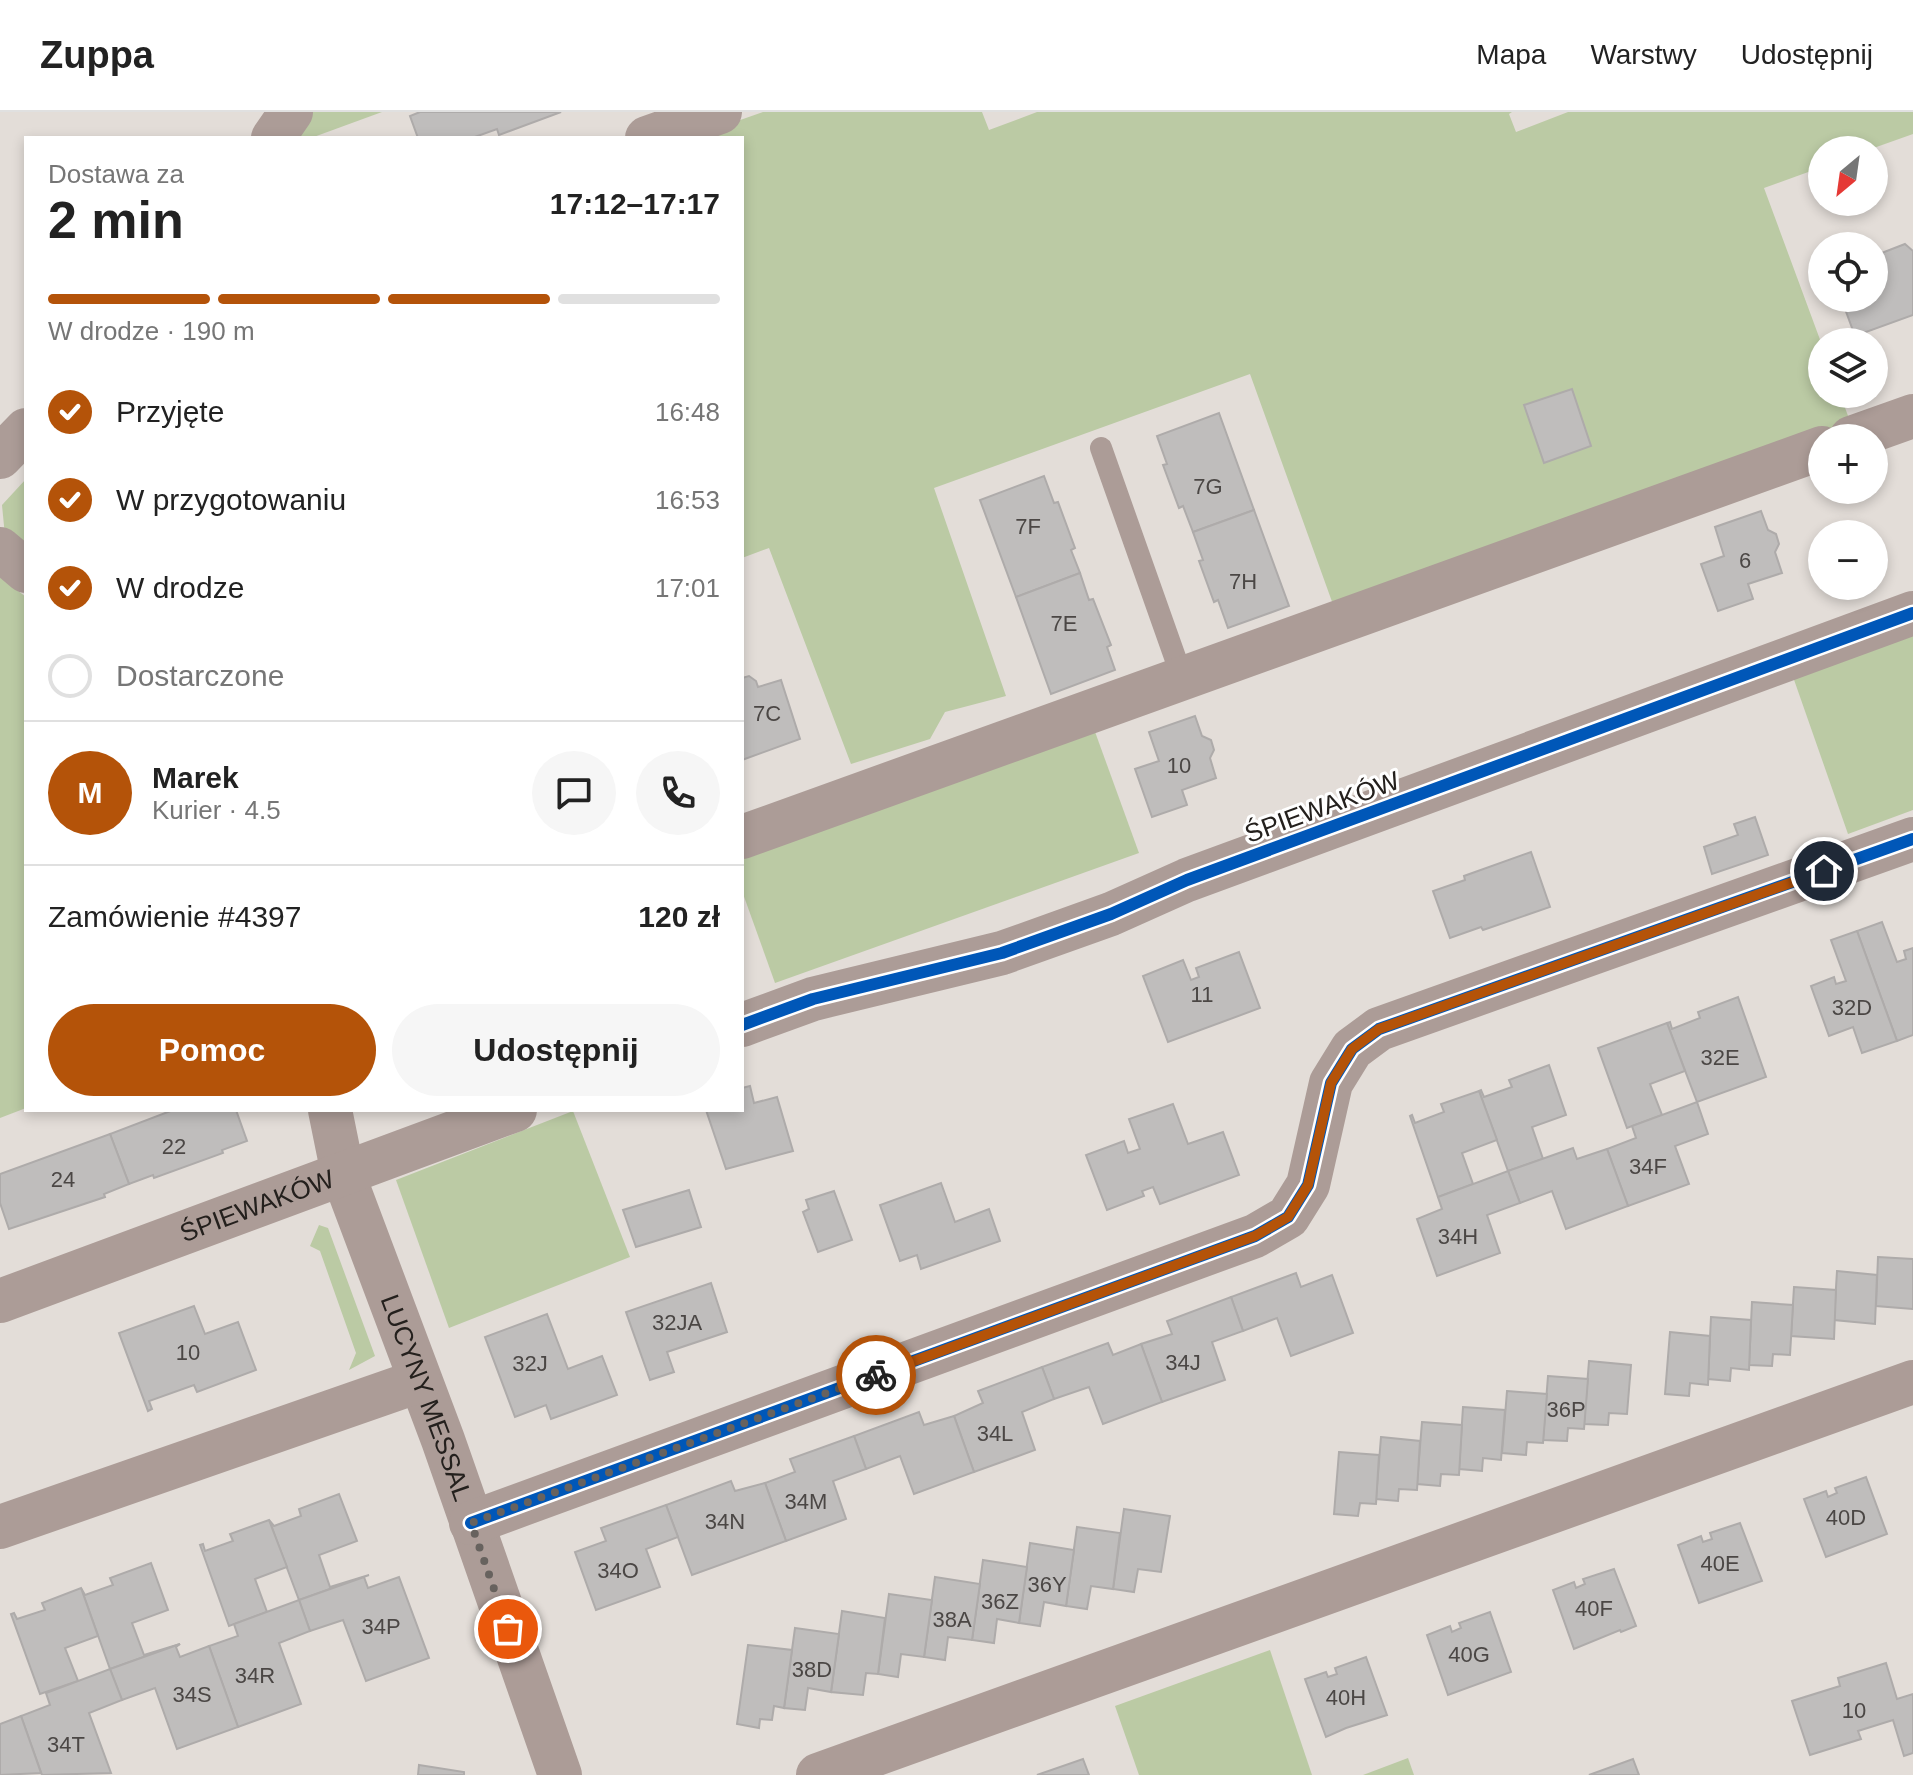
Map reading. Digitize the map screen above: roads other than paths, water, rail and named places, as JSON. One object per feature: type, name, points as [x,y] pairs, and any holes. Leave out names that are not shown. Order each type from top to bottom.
[{"type":"street","points":[[274,136],[291,112]]},
{"type":"street","points":[[653,136],[720,112]]},
{"type":"street","points":[[1888,425],[1913,416]]},
{"type":"street","points":[[0,457],[24,432]]},
{"type":"street","points":[[744,836],[1808,453]]},
{"type":"street","points":[[0,549],[24,569]]},
{"type":"street","name":"ŚPIEWAKÓW","points":[[744,1024],[813,999],[1002,953],[1111,914],[1202,874],[1913,613]]},
{"type":"street","points":[[471,1523],[1255,1236],[1288,1217],[1308,1185],[1331,1083],[1352,1049],[1379,1029],[1913,839]]},
{"type":"street","name":"LUCYNY MESSAL","points":[[330,1112],[343,1174],[560,1775]]},
{"type":"street","name":"ŚPIEWAKÓW","points":[[0,1301],[510,1112]]},
{"type":"street","points":[[0,1527],[113,1485],[419,1381]]},
{"type":"street","points":[[818,1775],[1913,1382]]},
{"type":"lane","points":[[1101,448],[1182,677]]}]
